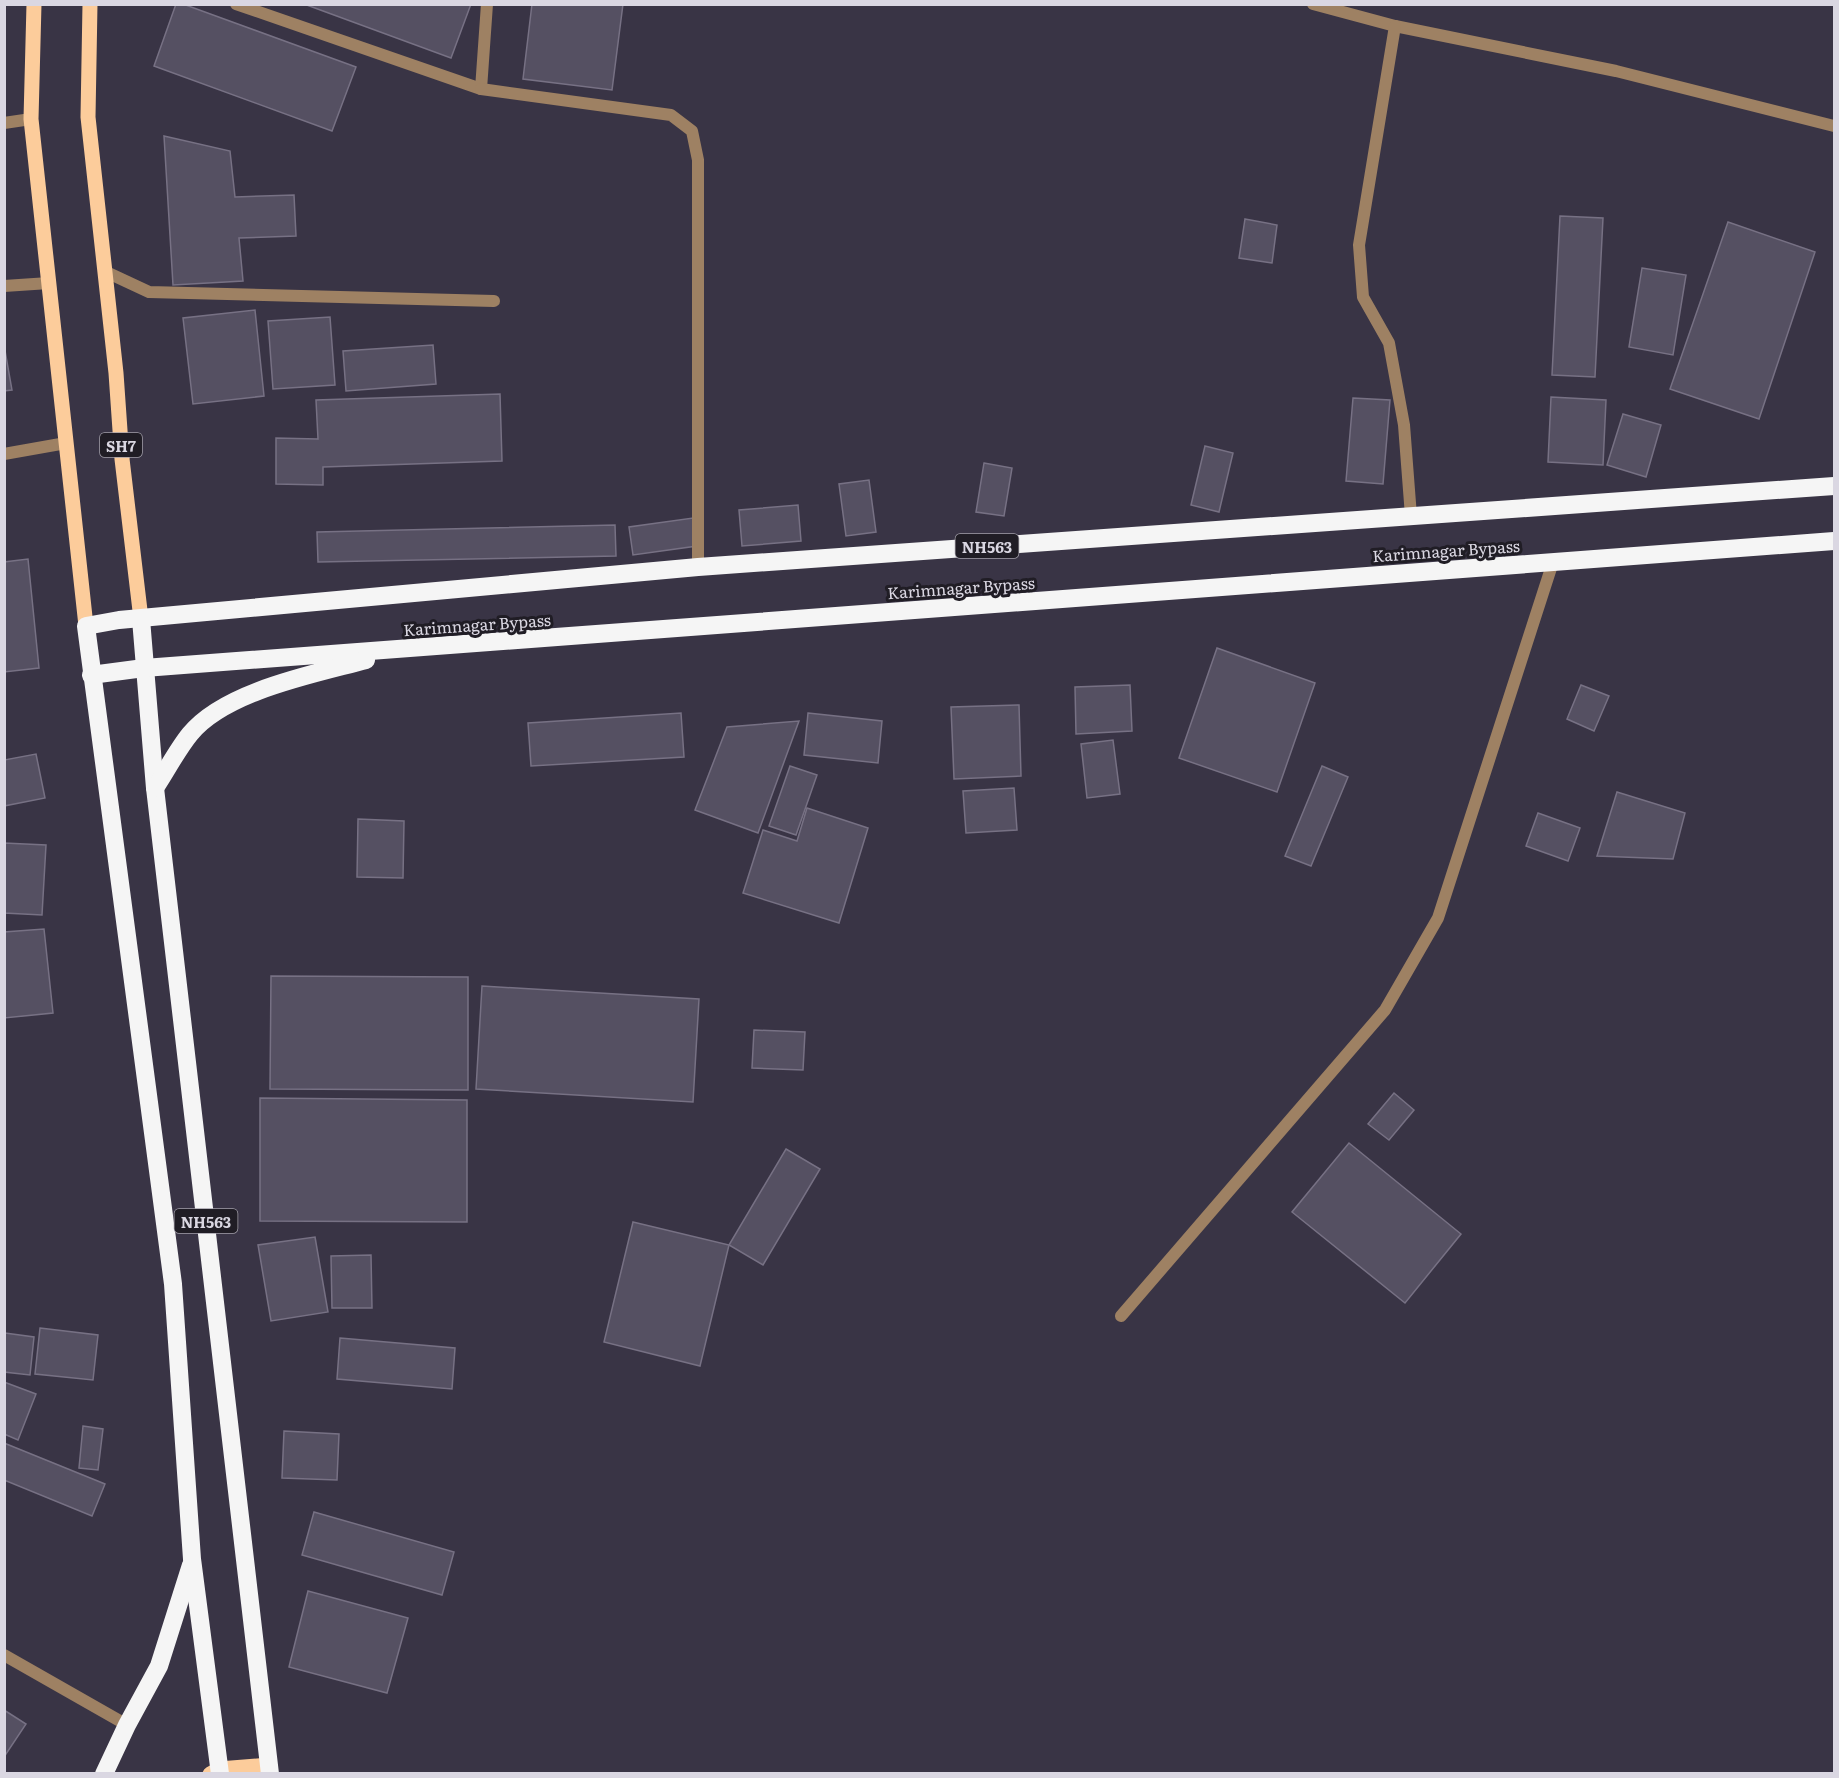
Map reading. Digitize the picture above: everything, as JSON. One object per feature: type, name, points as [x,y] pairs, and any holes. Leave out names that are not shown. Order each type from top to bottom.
[{"type":"highway","name":"NH563","points":[[216,1772],[192,1559],[173,1284],[86,626],[119,620],[698,567],[1834,486]]},
{"type":"highway","name":"Karimnagar Bypass","points":[[91,675],[144,668],[1834,541]]},
{"type":"highway","name":"NH563","points":[[141,619],[155,788],[270,1769]]},
{"type":"highway","points":[[155,788],[191,733],[216,710],[269,687],[405,649]]},
{"type":"highway","points":[[104,1773],[159,1666],[192,1559]]},
{"type":"main road","points":[[34,4],[31,119],[86,626]]},
{"type":"main road","name":"SH7","points":[[90,4],[88,117],[116,374],[122,459],[141,619]]},
{"type":"main road","points":[[216,1772],[270,1769]]},
{"type":"street","points":[[236,4],[481,89],[671,116],[692,131],[698,160],[698,567]]},
{"type":"street","points":[[481,89],[487,4]]},
{"type":"street","points":[[1313,4],[1395,26],[1616,71],[1834,126]]},
{"type":"street","points":[[1395,26],[1359,245],[1363,297],[1389,344],[1392,355],[1404,425],[1411,516]]},
{"type":"street","points":[[4,123],[31,119]]},
{"type":"street","points":[[104,271],[150,292],[494,301]]},
{"type":"street","points":[[4,286],[49,284]]},
{"type":"street","points":[[4,454],[66,443]]},
{"type":"street","points":[[1121,1316],[1385,1010],[1438,918],[1553,562]]},
{"type":"street","points":[[4,1655],[127,1725]]},
{"type":"building","points":[[176,4],[183,4],[356,67],[332,131],[154,66]]},
{"type":"building","points":[[304,4],[471,4],[451,58]]},
{"type":"building","points":[[532,4],[623,4],[612,90],[523,79]]},
{"type":"building","points":[[164,136],[230,151],[235,197],[294,195],[296,236],[239,238],[243,281],[173,285]]},
{"type":"building","points":[[1560,216],[1603,218],[1595,377],[1552,375]]},
{"type":"building","points":[[1245,219],[1277,225],[1272,263],[1239,258]]},
{"type":"building","points":[[1728,222],[1815,252],[1759,419],[1670,389]]},
{"type":"building","points":[[1642,268],[1686,275],[1673,355],[1629,347]]},
{"type":"building","points":[[255,310],[264,396],[193,404],[183,318]]},
{"type":"building","points":[[330,317],[335,385],[273,389],[268,321]]},
{"type":"building","points":[[4,345],[12,390],[4,391]]},
{"type":"building","points":[[433,345],[436,384],[346,391],[343,351]]},
{"type":"building","points":[[500,394],[502,461],[323,467],[323,485],[276,484],[276,438],[318,439],[316,400]]},
{"type":"building","points":[[1551,397],[1606,400],[1603,465],[1548,462]]},
{"type":"building","points":[[1353,398],[1390,400],[1383,484],[1346,481]]},
{"type":"building","points":[[1623,414],[1661,425],[1646,477],[1607,465]]},
{"type":"building","points":[[1205,446],[1233,453],[1219,512],[1191,505]]},
{"type":"building","points":[[984,463],[1012,468],[1004,516],[976,512]]},
{"type":"building","points":[[869,480],[876,532],[846,536],[839,484]]},
{"type":"building","points":[[798,505],[801,541],[742,546],[739,510]]},
{"type":"building","points":[[693,518],[697,546],[633,555],[629,527]]},
{"type":"building","points":[[615,525],[616,556],[318,562],[317,532]]},
{"type":"building","points":[[28,559],[39,668],[4,672],[4,562]]},
{"type":"building","points":[[1217,648],[1315,683],[1277,792],[1179,758]]},
{"type":"building","points":[[1130,685],[1132,731],[1076,734],[1075,687]]},
{"type":"building","points":[[1581,685],[1609,696],[1594,731],[1567,719]]},
{"type":"building","points":[[1019,705],[1021,776],[954,779],[951,707]]},
{"type":"building","points":[[681,713],[684,757],[531,766],[528,723]]},
{"type":"building","points":[[808,713],[882,721],[878,763],[804,755]]},
{"type":"building","points":[[799,721],[758,833],[695,810],[727,727]]},
{"type":"building","points":[[1113,740],[1120,794],[1087,798],[1081,744]]},
{"type":"building","points":[[36,754],[45,798],[4,806],[4,760]]},
{"type":"building","points":[[790,766],[817,775],[796,835],[769,826]]},
{"type":"building","points":[[1322,766],[1348,777],[1311,866],[1285,856]]},
{"type":"building","points":[[1014,788],[1017,830],[966,833],[963,791]]},
{"type":"building","points":[[1617,792],[1685,813],[1673,859],[1597,856]]},
{"type":"building","points":[[807,808],[868,828],[839,923],[743,893],[763,830],[797,841]]},
{"type":"building","points":[[1538,813],[1580,828],[1568,861],[1526,846]]},
{"type":"building","points":[[358,819],[404,821],[403,878],[357,877]]},
{"type":"building","points":[[4,843],[46,845],[42,915],[4,913]]},
{"type":"building","points":[[44,929],[53,1013],[4,1018],[4,932]]},
{"type":"building","points":[[271,976],[468,977],[468,1090],[270,1089]]},
{"type":"building","points":[[482,986],[699,999],[693,1102],[476,1089]]},
{"type":"building","points":[[754,1030],[805,1032],[803,1070],[752,1068]]},
{"type":"building","points":[[1394,1093],[1414,1110],[1389,1140],[1368,1124]]},
{"type":"building","points":[[260,1098],[467,1100],[467,1222],[260,1221]]},
{"type":"building","points":[[1349,1143],[1461,1234],[1405,1303],[1292,1212]]},
{"type":"building","points":[[786,1149],[820,1169],[763,1265],[729,1245]]},
{"type":"building","points":[[633,1222],[729,1245],[700,1366],[604,1342]]},
{"type":"building","points":[[315,1237],[328,1312],[271,1321],[258,1245]]},
{"type":"building","points":[[371,1255],[372,1308],[332,1308],[331,1256]]},
{"type":"building","points":[[40,1328],[98,1335],[93,1380],[35,1374]]},
{"type":"building","points":[[5,1333],[34,1337],[30,1375],[4,1372]]},
{"type":"building","points":[[340,1338],[455,1348],[452,1389],[337,1379]]},
{"type":"building","points":[[4,1382],[36,1394],[18,1440],[4,1434]]},
{"type":"building","points":[[83,1426],[103,1429],[98,1470],[79,1468]]},
{"type":"building","points":[[284,1431],[339,1434],[337,1480],[282,1478]]},
{"type":"building","points":[[4,1443],[105,1484],[92,1516],[4,1480]]},
{"type":"building","points":[[314,1512],[454,1552],[442,1595],[302,1555]]},
{"type":"building","points":[[308,1591],[408,1618],[387,1693],[289,1667]]},
{"type":"building","points":[[4,1710],[26,1724],[4,1757]]}]
